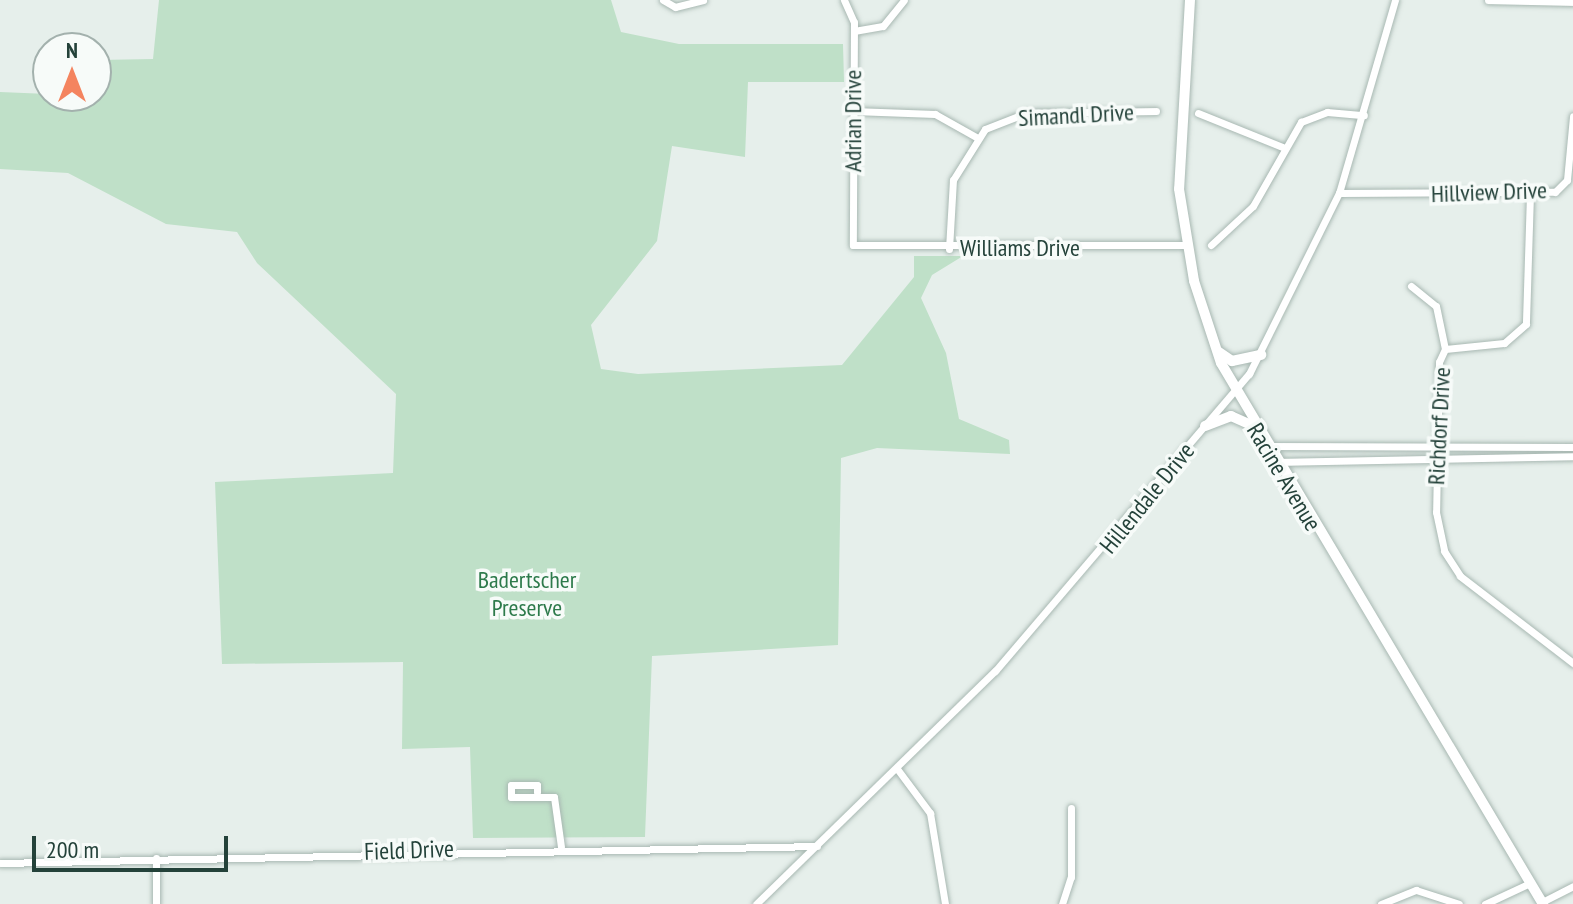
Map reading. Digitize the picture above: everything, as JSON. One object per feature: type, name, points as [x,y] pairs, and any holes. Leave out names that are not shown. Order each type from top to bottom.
[{"type":"main road","name":"Racine Avenue","points":[[1190,0],[1177,136],[1187,245],[1216,350],[1235,394],[1264,446],[1542,903]]},
{"type":"main road","points":[[1216,350],[1232,361],[1261,355]]},
{"type":"main road","points":[[1205,426],[1231,416],[1252,425]]},
{"type":"street","points":[[663,0],[675,7],[703,0]]},
{"type":"street","name":"Adrian Drive","points":[[844,0],[854,31],[853,245]]},
{"type":"street","points":[[854,31],[883,26],[904,0]]},
{"type":"street","name":"Hillendale Drive","points":[[756,904],[898,770],[1044,619],[1235,394],[1261,355],[1339,193],[1395,0]]},
{"type":"street","points":[[1488,0],[1573,2]]},
{"type":"street","points":[[853,111],[935,114],[976,137],[953,180],[949,249]]},
{"type":"street","name":"Simandl Drive","points":[[976,137],[1026,113],[1156,111]]},
{"type":"street","points":[[1198,113],[1282,147]]},
{"type":"street","points":[[1211,245],[1253,206],[1282,147],[1318,114],[1364,115]]},
{"type":"street","name":"Hillview Drive","points":[[1339,193],[1530,194],[1565,185],[1573,116]]},
{"type":"street","name":"Richdorf Drive","points":[[1530,194],[1526,324],[1504,343],[1445,349],[1435,445],[1439,533],[1454,568],[1573,663]]},
{"type":"street","name":"Williams Drive","points":[[853,245],[949,249],[1187,245]]},
{"type":"street","points":[[1411,286],[1436,306],[1445,349]]},
{"type":"street","points":[[1264,446],[1573,447]]},
{"type":"street","points":[[1274,462],[1573,456]]},
{"type":"street","points":[[898,770],[930,813],[945,904]]},
{"type":"street","points":[[537,792],[559,808],[561,847]]},
{"type":"street","points":[[1062,904],[1071,877],[1071,808]]},
{"type":"street","name":"Field Drive","points":[[0,863],[561,847],[818,846]]},
{"type":"street","points":[[156,858],[156,904]]},
{"type":"street","points":[[1485,904],[1530,883]]},
{"type":"street","points":[[1542,903],[1573,886]]},
{"type":"street","points":[[1381,904],[1416,890],[1459,904]]},
{"type":"green space","name":"Badertscher Preserve","points":[[159,0],[611,0],[621,32],[679,44],[843,44],[844,82],[748,82],[745,157],[672,146],[657,241],[591,325],[601,369],[638,374],[842,365],[914,277],[914,256],[963,256],[932,275],[921,298],[946,353],[959,419],[1009,440],[1010,454],[877,448],[841,458],[838,645],[652,656],[645,837],[473,838],[470,747],[402,749],[403,662],[222,664],[215,482],[393,473],[396,394],[257,263],[237,232],[166,224],[68,173],[0,169],[0,92],[32,93],[32,112],[112,112],[112,60],[153,59]]}]
